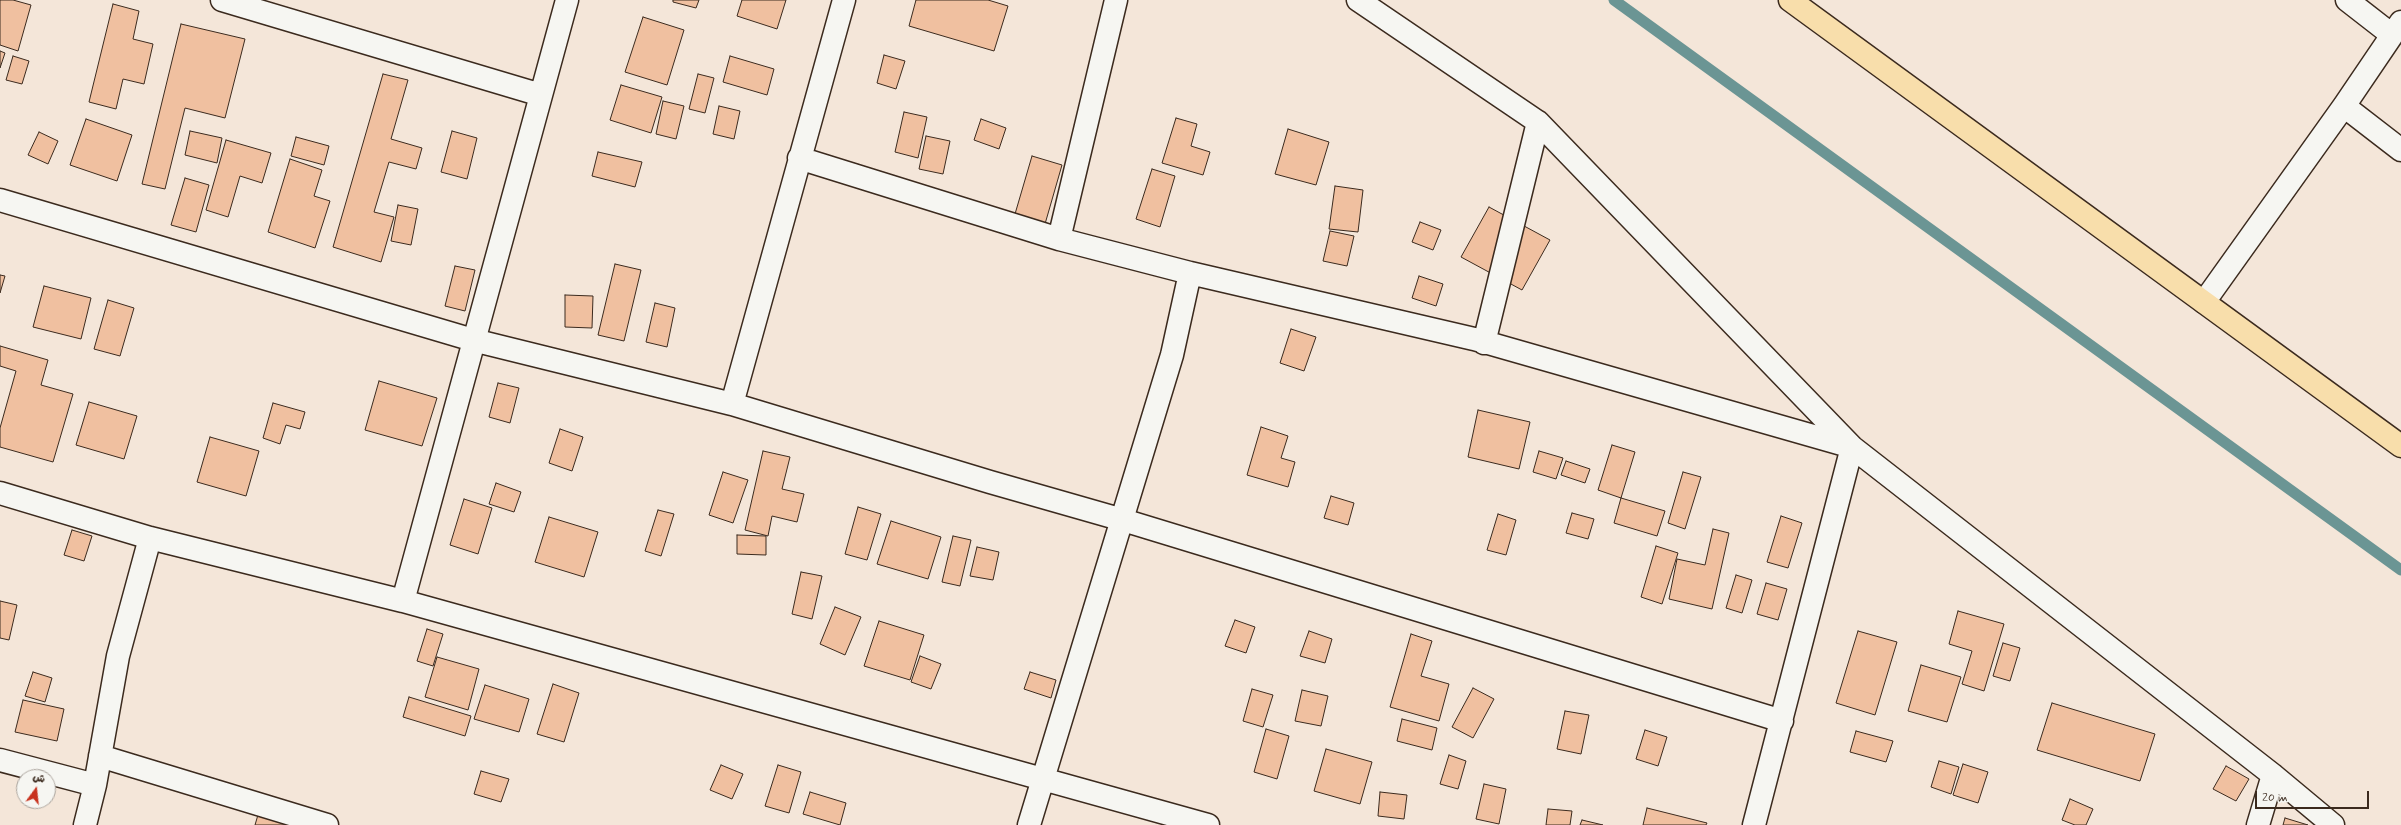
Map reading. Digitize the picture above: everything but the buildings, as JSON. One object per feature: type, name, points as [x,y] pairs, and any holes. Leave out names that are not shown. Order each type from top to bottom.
[{"type":"main road","points":[[1790,0],[2401,446]]},
{"type":"street","points":[[222,0],[541,95]]},
{"type":"street","points":[[403,601],[472,340],[567,0]]},
{"type":"street","points":[[732,404],[844,0]]},
{"type":"street","points":[[1059,239],[1116,0]]},
{"type":"street","points":[[1358,0],[1538,122],[1852,446],[2273,775],[2333,825]]},
{"type":"street","points":[[2204,302],[2344,106],[2397,28],[2347,0]]},
{"type":"street","points":[[2344,106],[2401,150]]},
{"type":"street","points":[[1484,343],[1538,122]]},
{"type":"street","points":[[799,158],[1059,239],[1190,273],[1484,343],[1852,446]]},
{"type":"street","points":[[0,200],[472,340],[732,404],[990,482],[1123,520],[1782,721]]},
{"type":"street","points":[[1029,825],[1172,355],[1190,273]]},
{"type":"street","points":[[1754,825],[1852,446]]},
{"type":"street","points":[[0,493],[150,538],[403,601],[1208,825]]},
{"type":"street","points":[[85,825],[95,785],[118,656],[150,538]]},
{"type":"street","points":[[100,756],[327,825]]},
{"type":"street","points":[[0,760],[95,785]]},
{"type":"street","points":[[2258,825],[2273,775]]},
{"type":"waterway","points":[[1614,0],[2401,570]]}]
